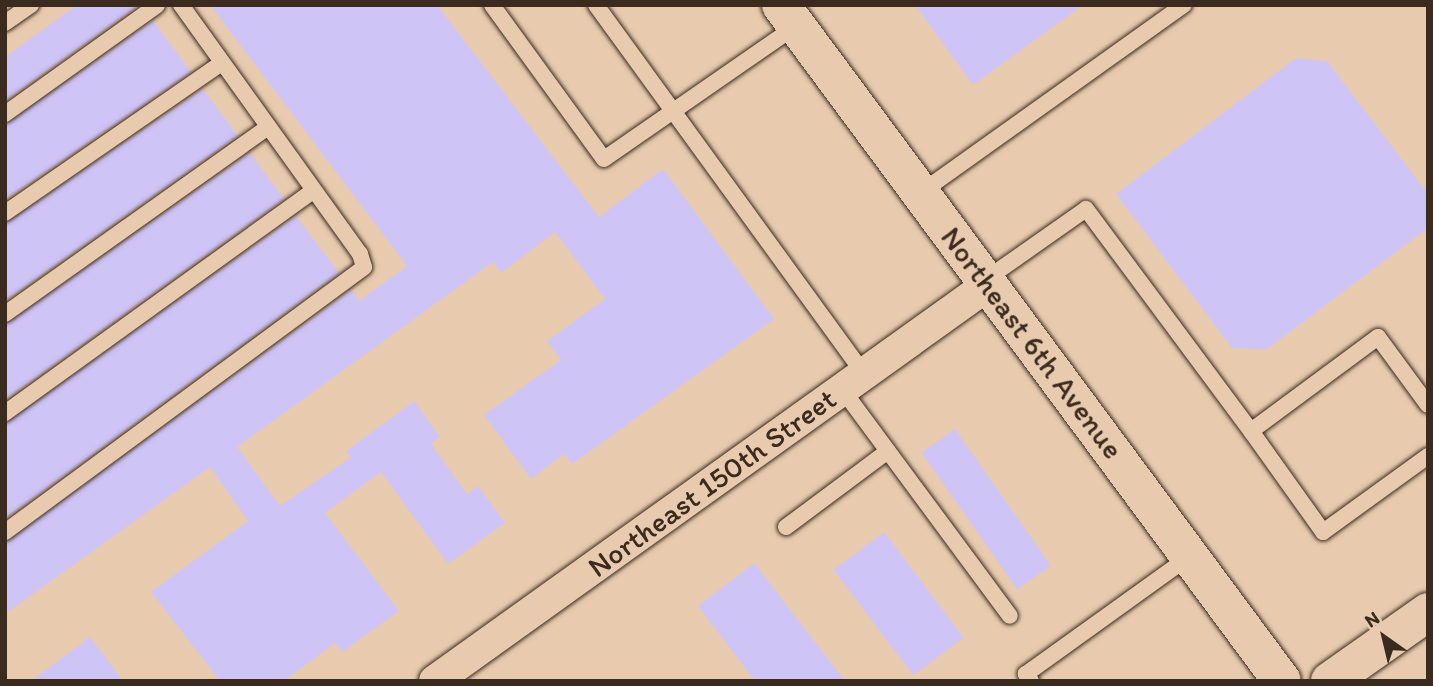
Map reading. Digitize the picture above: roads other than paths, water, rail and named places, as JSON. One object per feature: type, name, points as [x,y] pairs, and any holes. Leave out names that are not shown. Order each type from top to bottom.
[{"type":"main road","name":"Northeast 6th Avenue","points":[[789,16],[1282,681]]},
{"type":"main road","points":[[1330,681],[1424,623]]},
{"type":"street","name":"Northeast 150th Street","points":[[435,681],[987,282]]},
{"type":"lane","points":[[5,23],[31,5]]},
{"type":"lane","points":[[5,114],[157,5]]},
{"type":"lane","points":[[5,532],[355,278],[364,267],[360,254],[181,5]]},
{"type":"lane","points":[[492,5],[604,159],[673,111],[789,16]]},
{"type":"lane","points":[[596,5],[673,111],[853,381],[888,451],[1010,616]]},
{"type":"lane","points":[[920,193],[1184,5]]},
{"type":"lane","points":[[5,213],[222,63]]},
{"type":"lane","points":[[5,314],[267,128]]},
{"type":"lane","points":[[5,413],[313,191]]},
{"type":"lane","points":[[987,282],[1086,209],[1323,532],[1428,456]]},
{"type":"lane","points":[[1251,431],[1378,337],[1428,405]]},
{"type":"lane","points":[[786,527],[888,451]]},
{"type":"lane","points":[[1031,681],[1026,674],[1190,556]]}]
